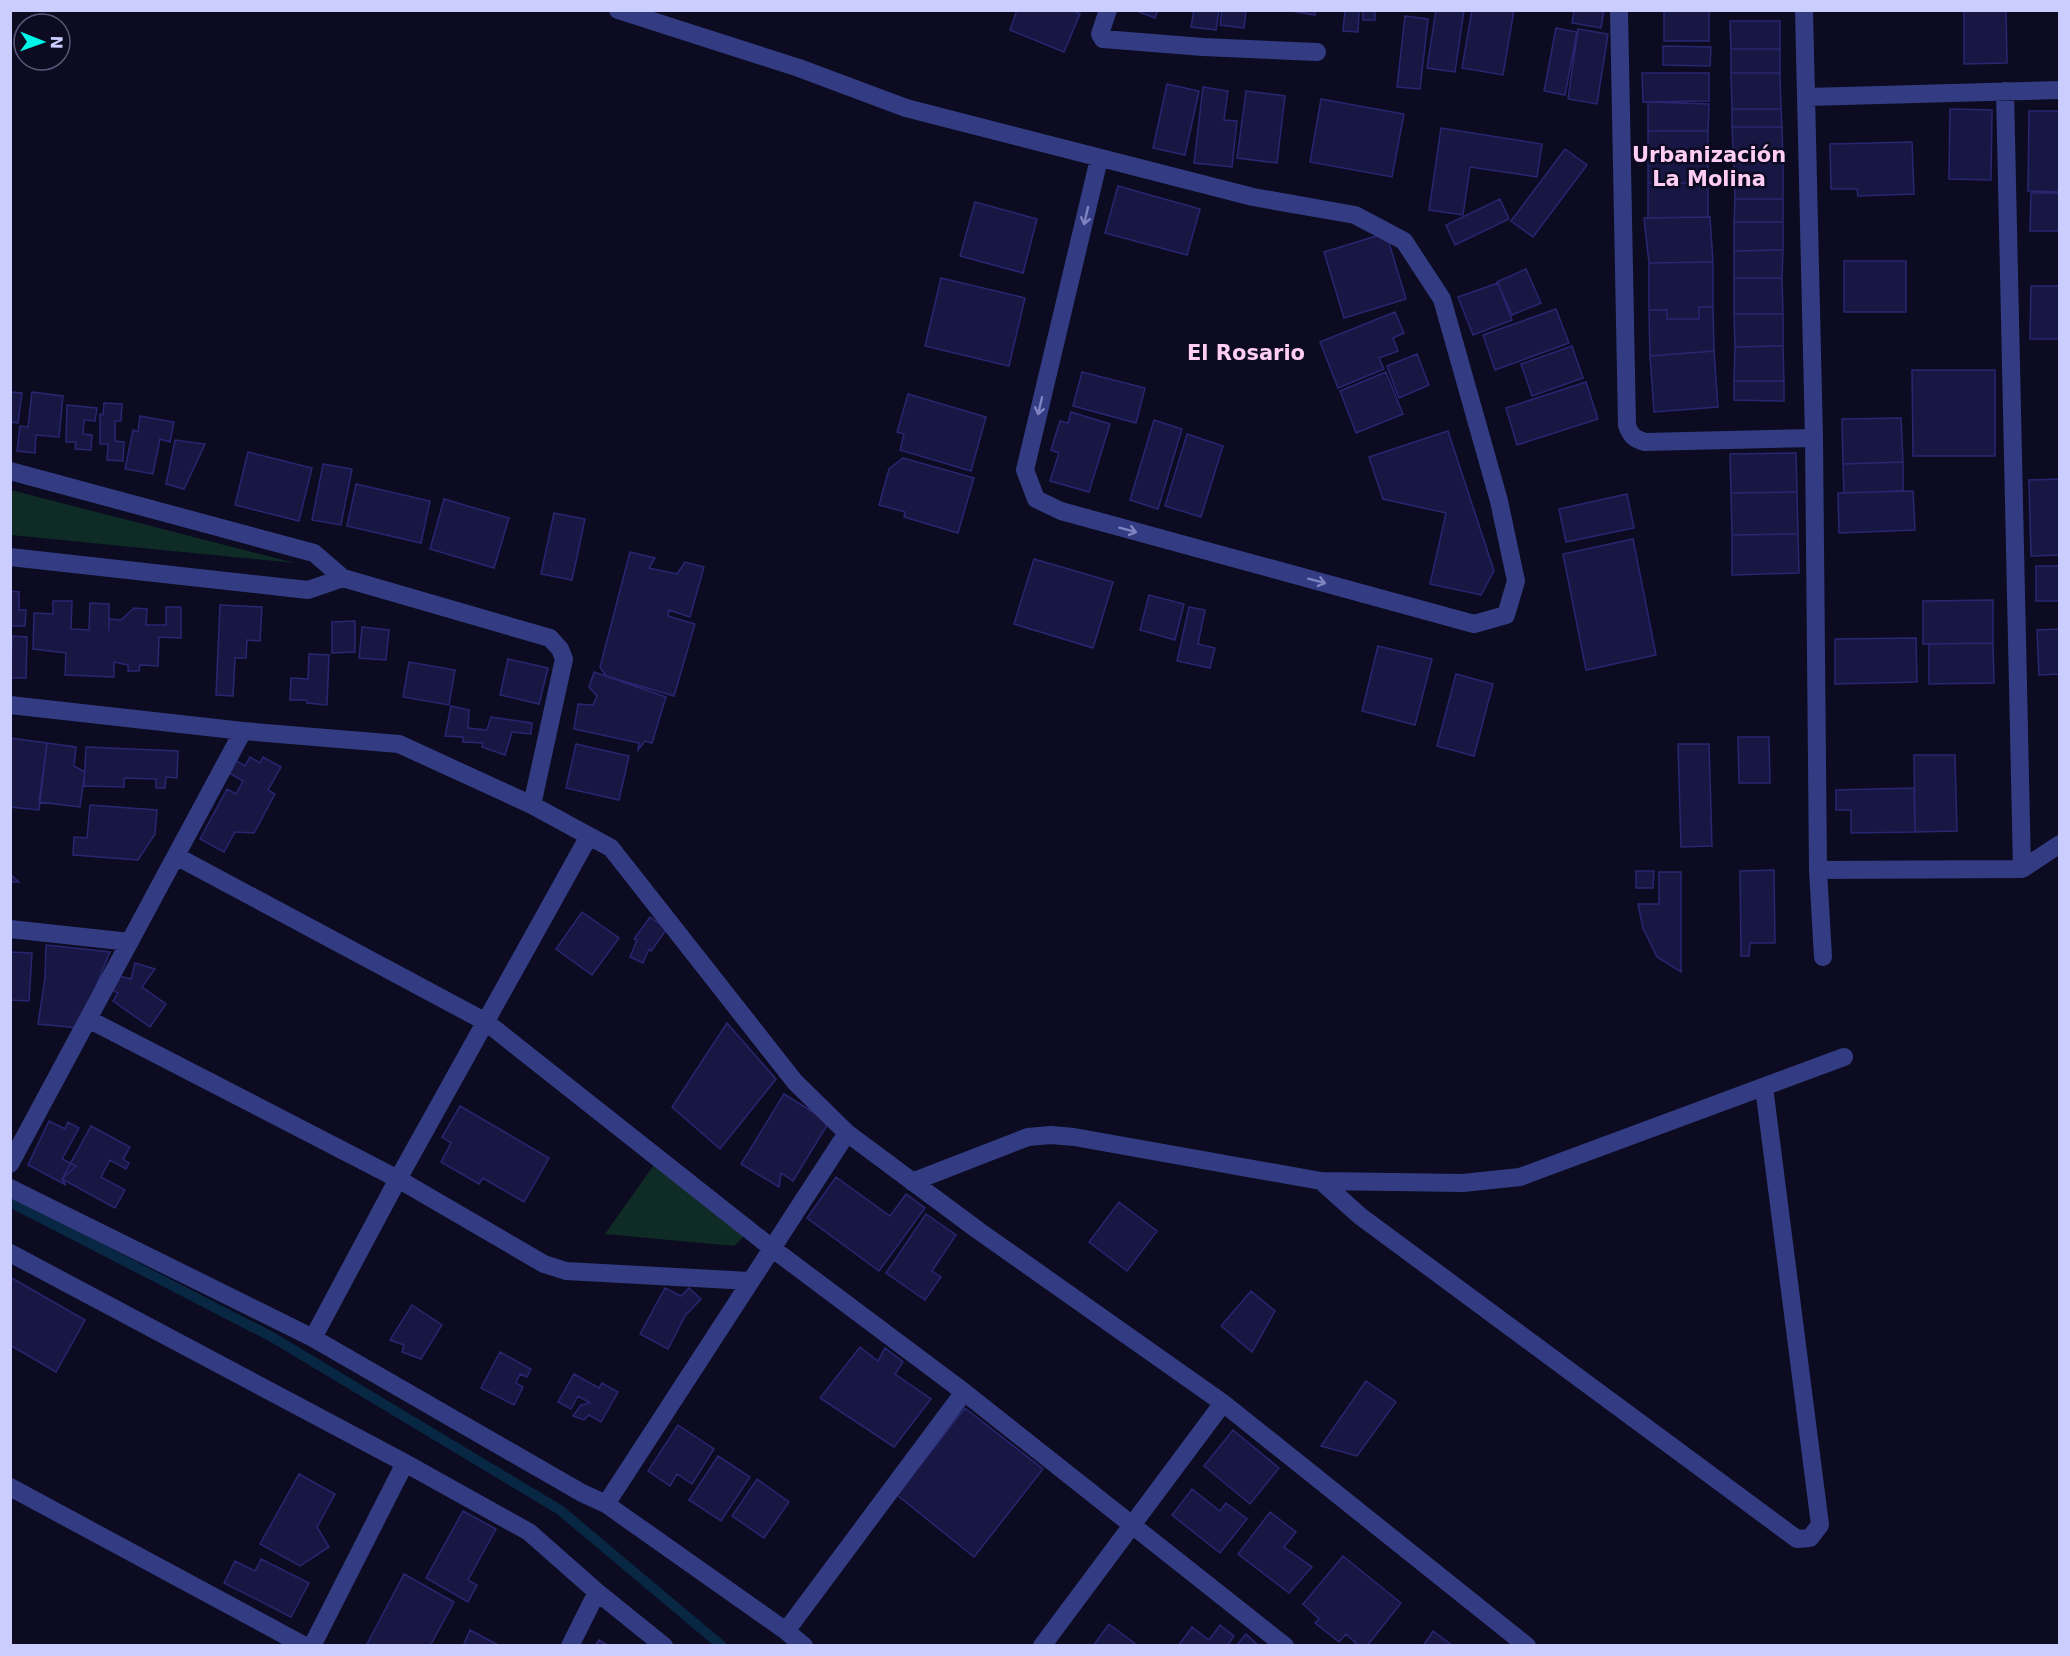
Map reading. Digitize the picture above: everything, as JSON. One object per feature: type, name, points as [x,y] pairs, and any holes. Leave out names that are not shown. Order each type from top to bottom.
[{"type":"street","points":[[618,10],[799,68],[906,108],[1252,197],[1355,215],[1404,241],[1442,299],[1499,501],[1516,581],[1506,615],[1474,624],[1061,511],[1036,499],[1025,470],[1099,159]]},
{"type":"street","points":[[1108,10],[1100,34],[1103,39],[1203,47],[1317,52]]},
{"type":"street","points":[[1619,10],[1627,425],[1630,434],[1636,440],[1645,442],[1814,438]]},
{"type":"street","points":[[1804,10],[1814,438],[1818,870],[1823,957]]},
{"type":"street","points":[[1807,97],[2060,90]]},
{"type":"street","points":[[2005,91],[2022,869]]},
{"type":"street","points":[[10,471],[314,552],[343,578],[550,638],[560,649],[564,659],[532,805]]},
{"type":"street","points":[[10,557],[308,590],[343,578]]},
{"type":"street","points":[[10,705],[243,731],[399,744],[532,805],[611,848],[795,1082],[847,1133],[912,1182],[1223,1403],[1527,1646]]},
{"type":"street","points":[[10,1164],[243,731]]},
{"type":"street","points":[[313,1338],[398,1179],[589,836]]},
{"type":"street","points":[[1818,870],[2022,869],[2060,844]]},
{"type":"street","points":[[176,856],[486,1022],[773,1249],[964,1392],[1285,1646]]},
{"type":"street","points":[[10,929],[130,942]]},
{"type":"street","points":[[88,1019],[398,1179],[544,1264],[566,1271],[750,1281]]},
{"type":"street","points":[[912,1182],[1028,1137],[1051,1135],[1074,1137],[1321,1181],[1463,1183],[1520,1178],[1844,1057]]},
{"type":"street","points":[[1321,1181],[1360,1216],[1797,1539],[1810,1538],[1820,1526],[1764,1087]]},
{"type":"street","points":[[606,1504],[847,1133]]},
{"type":"street","points":[[10,1188],[313,1338],[582,1493],[606,1504],[786,1630],[804,1646]]},
{"type":"street","points":[[10,1253],[405,1463],[529,1532],[597,1592],[664,1646]]},
{"type":"street","points":[[786,1630],[964,1392]]},
{"type":"street","points":[[1042,1646],[1223,1403]]},
{"type":"street","points":[[312,1646],[405,1463]]},
{"type":"street","points":[[10,1488],[305,1646]]},
{"type":"street","points":[[570,1646],[597,1592]]},
{"type":"green space","points":[[11,490],[295,563],[11,535]]},
{"type":"green space","points":[[658,1159],[744,1236],[734,1246],[605,1234]]},
{"type":"building","points":[[1017,10],[1071,10],[1080,14],[1064,52],[1010,30]]},
{"type":"building","points":[[1134,10],[1158,10],[1155,18]]},
{"type":"building","points":[[1194,10],[1219,10],[1216,30],[1191,27]]},
{"type":"building","points":[[1222,10],[1246,10],[1244,28],[1220,25]]},
{"type":"building","points":[[1286,10],[1315,10],[1315,15]]},
{"type":"building","points":[[1345,10],[1359,10],[1358,32],[1343,31]]},
{"type":"building","points":[[1363,10],[1375,10],[1375,20],[1363,20]]},
{"type":"building","points":[[1436,10],[1464,10],[1455,72],[1427,68]]},
{"type":"building","points":[[1472,10],[1514,10],[1503,75],[1462,68]]},
{"type":"building","points":[[1574,10],[1604,10],[1601,28],[1572,23]]},
{"type":"building","points":[[1664,10],[1709,10],[1709,41],[1664,41]]},
{"type":"building","points":[[1964,10],[2006,10],[2007,63],[1964,64]]},
{"type":"building","points":[[1405,16],[1428,19],[1420,89],[1397,87]]},
{"type":"building","points":[[1730,21],[1780,21],[1780,49],[1731,49]]},
{"type":"building","points":[[1556,28],[1577,32],[1565,95],[1544,91]]},
{"type":"building","points":[[1578,29],[1608,34],[1597,104],[1568,99]]},
{"type":"building","points":[[1663,46],[1711,47],[1710,66],[1663,65]]},
{"type":"building","points":[[1731,49],[1780,49],[1780,73],[1731,73]]},
{"type":"building","points":[[1642,73],[1709,73],[1709,101],[1643,102]]},
{"type":"building","points":[[1731,73],[1780,73],[1781,109],[1732,109]]},
{"type":"building","points":[[1167,84],[1199,91],[1185,155],[1153,148]]},
{"type":"building","points":[[1203,87],[1228,91],[1224,120],[1237,121],[1232,167],[1194,163]]},
{"type":"building","points":[[1246,91],[1285,96],[1277,163],[1237,158]]},
{"type":"building","points":[[1321,99],[1404,114],[1392,177],[1310,162]]},
{"type":"building","points":[[1648,102],[1709,104],[1708,131],[1648,131]]},
{"type":"building","points":[[1732,109],[1781,109],[1782,127],[1732,127]]},
{"type":"building","points":[[1950,109],[1992,110],[1991,180],[1949,179]]},
{"type":"building","points":[[2029,111],[2060,111],[2060,192],[2028,191]]},
{"type":"building","points":[[1732,127],[1782,127],[1783,163],[1734,163]]},
{"type":"building","points":[[1441,128],[1542,144],[1537,177],[1470,167],[1463,215],[1429,210]]},
{"type":"building","points":[[1648,131],[1708,131],[1708,183],[1648,183]]},
{"type":"building","points":[[1912,142],[1914,194],[1858,196],[1857,189],[1831,189],[1830,144]]},
{"type":"building","points":[[1565,149],[1587,165],[1533,237],[1511,221]]},
{"type":"building","points":[[1734,163],[1783,163],[1783,199],[1735,199]]},
{"type":"building","points":[[1648,183],[1708,183],[1708,217],[1648,218]]},
{"type":"building","points":[[1118,186],[1200,209],[1187,255],[1105,233]]},
{"type":"building","points":[[2031,193],[2060,193],[2060,231],[2030,231]]},
{"type":"building","points":[[1500,199],[1509,219],[1455,245],[1446,225]]},
{"type":"building","points":[[1735,199],[1783,199],[1783,222],[1734,222]]},
{"type":"building","points":[[975,202],[1037,219],[1023,273],[960,256]]},
{"type":"building","points":[[1710,217],[1713,262],[1649,263],[1644,218]]},
{"type":"building","points":[[1734,222],[1783,222],[1783,250],[1734,251]]},
{"type":"building","points":[[1386,233],[1406,299],[1344,318],[1324,252]]},
{"type":"building","points":[[1783,250],[1782,278],[1734,278],[1734,251]]},
{"type":"building","points":[[1844,261],[1906,261],[1906,312],[1844,312]]},
{"type":"building","points":[[1713,262],[1713,307],[1699,307],[1699,319],[1667,319],[1667,310],[1649,310],[1649,263]]},
{"type":"building","points":[[1526,269],[1541,303],[1512,315],[1497,282]]},
{"type":"building","points":[[941,278],[1025,298],[1009,366],[925,346]]},
{"type":"building","points":[[1734,278],[1782,278],[1783,314],[1734,314]]},
{"type":"building","points":[[1498,283],[1512,320],[1473,335],[1458,297]]},
{"type":"building","points":[[2031,286],[2060,286],[2060,339],[2030,339]]},
{"type":"building","points":[[1699,307],[1713,307],[1714,351],[1650,356],[1649,310],[1667,310],[1667,319],[1699,319]]},
{"type":"building","points":[[1556,309],[1569,343],[1495,370],[1483,335]]},
{"type":"building","points":[[1395,312],[1404,333],[1393,338],[1398,351],[1379,358],[1384,369],[1338,388],[1320,342]]},
{"type":"building","points":[[1734,314],[1783,314],[1783,346],[1735,347]]},
{"type":"building","points":[[1572,346],[1583,378],[1532,396],[1521,364]]},
{"type":"building","points":[[1783,346],[1784,381],[1734,381],[1735,347]]},
{"type":"building","points":[[1714,351],[1718,407],[1654,412],[1650,356]]},
{"type":"building","points":[[1417,354],[1429,385],[1399,398],[1387,366]]},
{"type":"building","points":[[1912,370],[1995,370],[1995,456],[1913,456]]},
{"type":"building","points":[[1082,372],[1145,388],[1136,423],[1073,406]]},
{"type":"building","points":[[1386,372],[1403,414],[1356,433],[1340,391]]},
{"type":"building","points":[[1734,381],[1784,381],[1784,401],[1734,400]]},
{"type":"building","points":[[1586,382],[1598,419],[1517,445],[1506,408]]},
{"type":"building","points":[[10,392],[22,393],[18,423],[10,422]]},
{"type":"building","points":[[32,392],[63,396],[59,437],[36,435],[35,453],[17,451],[20,426],[28,427]]},
{"type":"building","points":[[908,394],[986,417],[971,471],[900,450],[904,434],[897,432]]},
{"type":"building","points":[[104,403],[122,404],[121,421],[115,421],[115,441],[124,442],[123,461],[107,460],[108,444],[100,444],[100,414],[103,415]]},
{"type":"building","points":[[67,405],[97,408],[95,421],[84,420],[83,434],[92,435],[91,450],[75,449],[76,442],[66,442]]},
{"type":"building","points":[[1071,412],[1110,424],[1089,492],[1050,481],[1059,453],[1051,450],[1060,421],[1068,423]]},
{"type":"building","points":[[140,416],[174,422],[170,442],[160,439],[153,474],[125,469],[133,430],[138,432]]},
{"type":"building","points":[[1901,418],[1903,462],[1843,464],[1842,419]]},
{"type":"building","points":[[1154,420],[1182,429],[1158,509],[1130,500]]},
{"type":"building","points":[[1448,431],[1494,571],[1481,595],[1430,584],[1446,513],[1383,499],[1369,457]]},
{"type":"building","points":[[1187,434],[1223,446],[1201,517],[1165,506]]},
{"type":"building","points":[[175,440],[205,444],[184,489],[166,484]]},
{"type":"building","points":[[248,452],[312,468],[299,521],[235,505]]},
{"type":"building","points":[[1796,453],[1797,492],[1731,493],[1730,454]]},
{"type":"building","points":[[903,458],[974,478],[958,533],[904,517],[905,512],[879,505],[889,469]]},
{"type":"building","points":[[1903,462],[1903,491],[1844,493],[1843,464]]},
{"type":"building","points":[[323,464],[352,469],[341,525],[312,520]]},
{"type":"building","points":[[2060,479],[2060,555],[2031,556],[2029,480]]},
{"type":"building","points":[[356,484],[430,501],[421,543],[347,526]]},
{"type":"building","points":[[1913,491],[1915,530],[1839,533],[1838,493]]},
{"type":"building","points":[[1797,492],[1798,534],[1732,535],[1731,493]]},
{"type":"building","points":[[1627,494],[1634,528],[1566,542],[1559,509]]},
{"type":"building","points":[[444,499],[509,518],[494,568],[430,549]]},
{"type":"building","points":[[554,513],[585,519],[572,580],[541,574]]},
{"type":"building","points":[[1798,534],[1799,573],[1732,575],[1732,535]]},
{"type":"building","points":[[1633,539],[1656,655],[1586,670],[1563,554]]},
{"type":"building","points":[[630,552],[655,558],[649,568],[677,574],[685,562],[704,567],[690,617],[669,610],[668,616],[695,624],[674,696],[606,676],[600,667]]},
{"type":"building","points":[[1034,559],[1113,582],[1093,648],[1014,624]]},
{"type":"building","points":[[2036,566],[2060,566],[2060,601],[2036,601]]},
{"type":"building","points":[[10,591],[19,592],[19,610],[26,610],[25,626],[10,626]]},
{"type":"building","points":[[1149,595],[1184,604],[1175,640],[1140,630]]},
{"type":"building","points":[[1993,600],[1993,643],[1923,644],[1923,601]]},
{"type":"building","points":[[53,601],[72,601],[71,629],[89,630],[90,603],[109,604],[109,619],[121,620],[134,608],[147,609],[146,625],[166,625],[166,607],[181,607],[181,638],[159,637],[158,666],[140,665],[139,671],[128,671],[128,665],[114,662],[114,677],[65,675],[66,653],[33,649],[34,613],[53,614]]},
{"type":"building","points":[[220,605],[262,607],[260,641],[247,640],[246,658],[235,658],[233,696],[216,695]]},
{"type":"building","points":[[1189,607],[1205,610],[1198,644],[1215,648],[1210,668],[1177,661]]},
{"type":"building","points":[[355,621],[355,652],[332,653],[332,622]]},
{"type":"building","points":[[362,627],[389,630],[386,660],[359,658]]},
{"type":"building","points":[[2060,629],[2060,674],[2039,675],[2037,630]]},
{"type":"building","points":[[12,636],[27,637],[26,678],[11,678]]},
{"type":"building","points":[[1916,638],[1917,682],[1835,684],[1835,639]]},
{"type":"building","points":[[1993,643],[1994,683],[1929,684],[1929,644]]},
{"type":"building","points":[[1378,646],[1432,659],[1415,725],[1362,711]]},
{"type":"building","points":[[309,654],[329,655],[327,705],[307,703],[307,700],[290,700],[291,678],[308,679]]},
{"type":"building","points":[[508,659],[548,668],[539,704],[500,695]]},
{"type":"building","points":[[409,662],[455,670],[449,705],[403,697]]},
{"type":"building","points":[[594,672],[666,697],[652,743],[645,741],[638,750],[639,743],[574,729],[578,704],[593,705],[597,696],[589,687]]},
{"type":"building","points":[[1456,674],[1493,684],[1474,756],[1437,746]]},
{"type":"building","points":[[451,706],[469,710],[468,728],[487,730],[491,717],[532,723],[531,734],[512,732],[505,755],[482,747],[483,743],[463,742],[463,737],[445,736]]},
{"type":"building","points":[[1738,737],[1769,737],[1770,783],[1739,783]]},
{"type":"building","points":[[10,738],[47,743],[39,810],[10,807]]},
{"type":"building","points":[[47,743],[76,747],[74,766],[85,772],[80,807],[39,802]]},
{"type":"building","points":[[576,744],[629,756],[619,800],[566,788]]},
{"type":"building","points":[[1678,744],[1709,744],[1712,846],[1681,847]]},
{"type":"building","points":[[86,747],[178,751],[177,778],[166,777],[165,788],[156,788],[156,779],[124,778],[124,787],[84,786]]},
{"type":"building","points":[[1914,755],[1955,755],[1957,831],[1915,832]]},
{"type":"building","points":[[250,757],[260,763],[263,757],[281,767],[268,790],[275,794],[254,833],[235,832],[224,852],[200,839],[227,789],[236,794],[243,781],[226,771],[232,758],[245,766]]},
{"type":"building","points":[[1914,788],[1915,832],[1851,833],[1851,810],[1836,810],[1836,790]]},
{"type":"building","points":[[90,805],[157,810],[155,834],[138,860],[73,855],[74,837],[87,838]]},
{"type":"building","points":[[1774,870],[1775,943],[1750,943],[1749,956],[1741,956],[1740,871]]},
{"type":"building","points":[[1636,871],[1654,871],[1653,888],[1636,888]]},
{"type":"building","points":[[1659,872],[1681,872],[1681,972],[1657,957],[1643,928],[1638,904],[1659,904]]},
{"type":"building","points":[[10,874],[19,882],[10,882]]},
{"type":"building","points":[[582,912],[619,938],[592,975],[556,949]]},
{"type":"building","points":[[650,917],[667,929],[651,951],[649,949],[643,963],[630,957],[637,940],[634,939]]},
{"type":"building","points":[[46,945],[110,952],[79,1028],[38,1024],[45,978]]},
{"type":"building","points":[[10,952],[32,953],[29,1001],[10,1000]]},
{"type":"building","points":[[135,963],[155,969],[142,987],[166,1004],[150,1027],[113,1001],[118,993],[111,990],[120,976],[131,979]]},
{"type":"building","points":[[727,1023],[776,1079],[720,1149],[672,1107]]},
{"type":"building","points":[[784,1094],[829,1122],[793,1181],[781,1173],[779,1187],[741,1164]]},
{"type":"building","points":[[460,1106],[549,1158],[524,1202],[483,1178],[479,1184],[441,1162],[451,1143],[442,1137]]},
{"type":"building","points":[[49,1121],[65,1129],[68,1122],[79,1128],[62,1159],[76,1166],[62,1179],[66,1185],[28,1165]]},
{"type":"building","points":[[91,1126],[130,1147],[123,1159],[129,1163],[126,1169],[110,1160],[101,1177],[125,1190],[115,1208],[62,1179]]},
{"type":"building","points":[[836,1177],[890,1216],[906,1194],[925,1208],[879,1271],[807,1218]]},
{"type":"building","points":[[1119,1202],[1157,1231],[1127,1271],[1089,1242]]},
{"type":"building","points":[[926,1214],[956,1235],[932,1271],[941,1277],[925,1300],[886,1273]]},
{"type":"building","points":[[10,1277],[85,1320],[56,1372],[10,1345]]},
{"type":"building","points":[[665,1288],[681,1296],[689,1288],[701,1299],[685,1316],[668,1349],[640,1334]]},
{"type":"building","points":[[1251,1291],[1275,1311],[1252,1352],[1221,1326]]},
{"type":"building","points":[[412,1305],[442,1325],[421,1359],[402,1352],[404,1345],[390,1340]]},
{"type":"building","points":[[860,1347],[878,1361],[885,1348],[903,1362],[895,1374],[931,1399],[894,1447],[820,1398]]},
{"type":"building","points":[[500,1352],[531,1369],[527,1377],[520,1374],[516,1383],[523,1387],[514,1405],[481,1388]]},
{"type":"building","points":[[574,1374],[599,1388],[602,1383],[618,1392],[601,1422],[589,1415],[584,1420],[573,1416],[581,1405],[590,1403],[578,1396],[571,1409],[558,1402]]},
{"type":"building","points":[[1366,1381],[1396,1402],[1357,1456],[1321,1446]]},
{"type":"building","points":[[965,1408],[1043,1469],[974,1557],[897,1495]]},
{"type":"building","points":[[678,1425],[714,1449],[692,1484],[677,1474],[670,1486],[648,1471]]},
{"type":"building","points":[[1233,1430],[1279,1468],[1250,1504],[1204,1466]]},
{"type":"building","points":[[718,1456],[750,1477],[721,1521],[689,1500]]},
{"type":"building","points":[[299,1474],[335,1494],[317,1527],[329,1547],[300,1566],[260,1544]]},
{"type":"building","points":[[757,1479],[789,1502],[764,1538],[732,1516]]},
{"type":"building","points":[[1192,1489],[1220,1511],[1226,1503],[1247,1519],[1220,1553],[1172,1515]]},
{"type":"building","points":[[463,1511],[496,1529],[468,1580],[477,1585],[468,1602],[426,1578]]},
{"type":"building","points":[[1270,1512],[1296,1532],[1284,1547],[1312,1567],[1289,1593],[1238,1554]]},
{"type":"building","points":[[1343,1556],[1401,1603],[1367,1646],[1359,1646],[1346,1634],[1339,1642],[1315,1623],[1319,1619],[1303,1604]]},
{"type":"building","points":[[261,1559],[309,1583],[291,1617],[224,1583],[235,1561],[255,1571]]},
{"type":"building","points":[[404,1574],[454,1602],[430,1646],[366,1646]]},
{"type":"building","points":[[1109,1624],[1138,1646],[1093,1646]]},
{"type":"building","points":[[1220,1625],[1234,1636],[1227,1646],[1178,1646],[1192,1627],[1209,1640]]},
{"type":"building","points":[[470,1630],[500,1646],[463,1646]]},
{"type":"building","points":[[1433,1631],[1453,1646],[1423,1646]]},
{"type":"building","points":[[1246,1634],[1259,1646],[1236,1646]]},
{"type":"building","points":[[599,1640],[609,1646],[595,1646]]},
{"type":"waterway","points":[[10,1202],[272,1337],[560,1510],[722,1646]]},
{"type":"district","name":"Urbanización La Molina","points":[[1709,167]]},
{"type":"district","name":"El Rosario","points":[[1246,353]]}]
